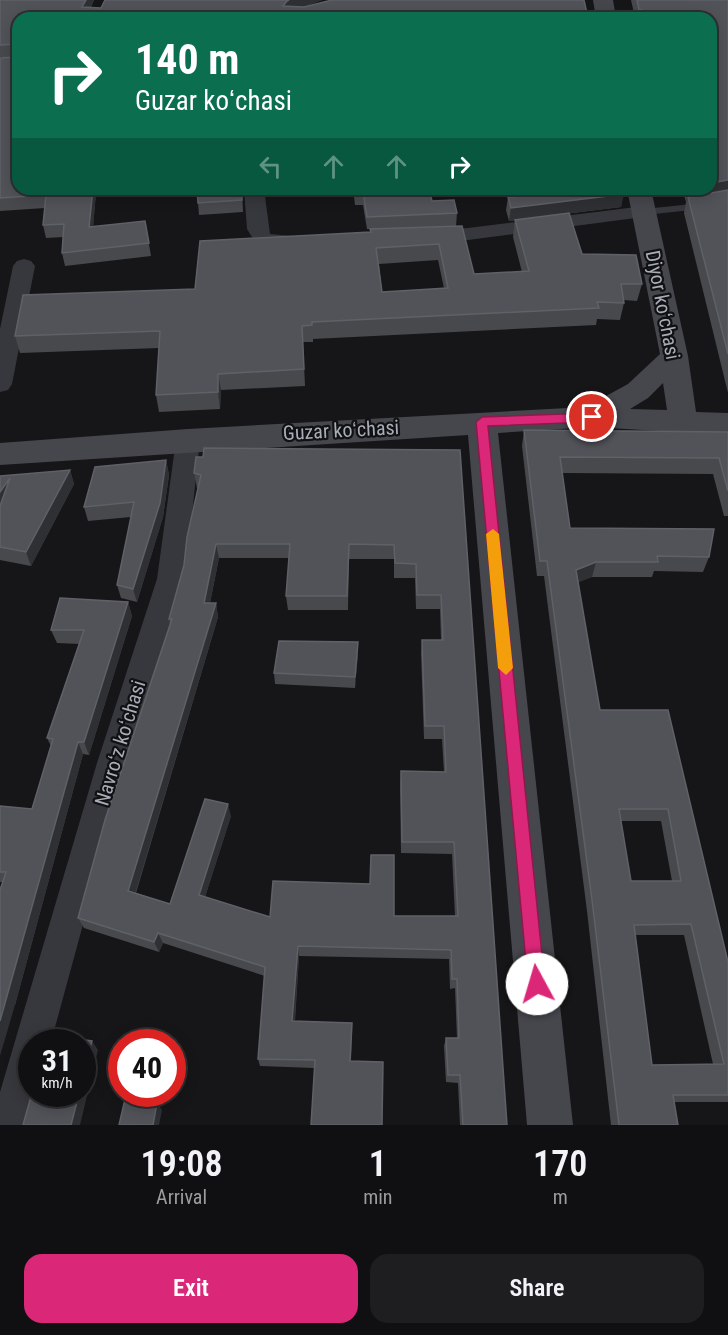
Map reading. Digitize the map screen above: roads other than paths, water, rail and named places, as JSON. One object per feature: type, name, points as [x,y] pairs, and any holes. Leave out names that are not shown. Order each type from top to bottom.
[{"type":"street","points":[[254,195],[257,229],[262,238],[270,241],[320,240]]},
{"type":"street","points":[[411,236],[468,234],[642,201]]},
{"type":"street","name":"Diyor koʻchasi","points":[[642,201],[674,356],[683,421]]},
{"type":"street","points":[[0,384],[24,266]]},
{"type":"street","points":[[592,417],[638,390],[674,356]]},
{"type":"street","name":"Guzar koʻchasi","points":[[0,454],[188,440],[592,417],[728,424]]},
{"type":"street","points":[[482,422],[550,1125]]},
{"type":"street","name":"Navroʻz koʻchasi","points":[[36,1029],[112,763],[171,579],[188,440]]},
{"type":"street","name":"Navroʻz koʻchasi","points":[[9,1125],[18,1093]]},
{"type":"lane","points":[[642,201],[702,206],[728,200]]}]
